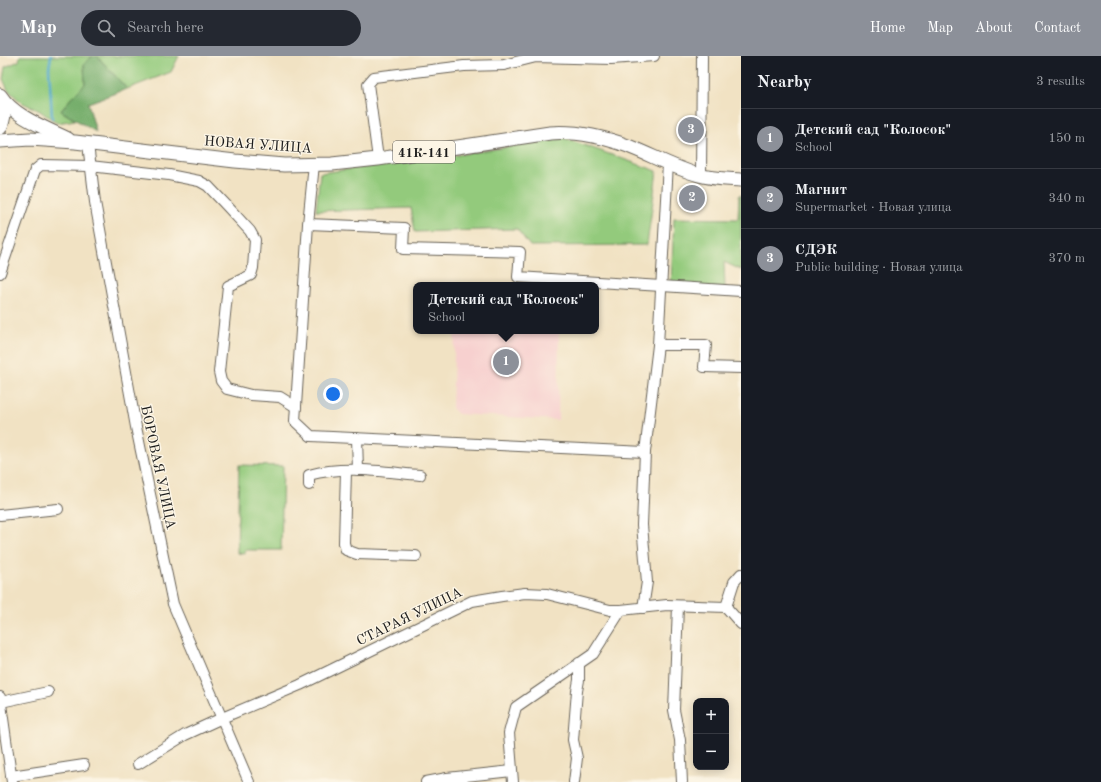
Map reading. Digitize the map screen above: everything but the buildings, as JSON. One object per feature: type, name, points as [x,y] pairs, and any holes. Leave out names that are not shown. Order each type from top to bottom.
[{"type":"main road","name":"41К-141","points":[[0,128],[4,121],[5,110],[1,97]]},
{"type":"main road","name":"41К-141","points":[[1,97],[21,116],[82,143]]},
{"type":"main road","name":"НОВАЯ УЛИЦА","points":[[82,143],[235,161],[284,165],[332,164],[378,159],[550,132],[567,132],[608,139],[701,175],[719,179],[741,180]]},
{"type":"main road","name":"41К-141","points":[[0,142],[30,139],[82,143]]},
{"type":"street","points":[[378,159],[368,84],[374,77],[464,61],[504,64],[536,57],[611,59],[654,56]]},
{"type":"street","points":[[701,175],[702,56]]},
{"type":"street","name":"БОРОВАЯ УЛИЦА","points":[[82,143],[90,166],[95,202],[136,427],[173,604],[249,782]]},
{"type":"street","points":[[643,608],[647,582],[642,525],[645,452],[658,345],[668,163]]},
{"type":"street","points":[[314,164],[308,224],[295,421],[311,436],[645,452]]},
{"type":"street","points":[[0,273],[35,170],[41,165],[90,166],[169,175],[199,181],[208,186],[250,231],[255,240],[251,275],[228,286],[219,372],[221,382],[227,389],[251,396],[280,397],[296,407]]},
{"type":"street","points":[[308,224],[404,228],[402,249],[520,252],[518,276],[741,291]]},
{"type":"street","points":[[658,345],[706,345],[704,367],[741,368]]},
{"type":"street","points":[[357,438],[358,470]]},
{"type":"street","points":[[309,485],[309,475],[322,472],[358,470],[420,475]]},
{"type":"street","points":[[346,471],[344,543],[346,550],[357,554],[416,556]]},
{"type":"street","points":[[0,515],[58,510]]},
{"type":"street","points":[[741,574],[734,582],[726,607],[741,624]]},
{"type":"street","name":"СТАРАЯ УЛИЦА","points":[[138,764],[184,735],[300,685],[472,601],[525,593],[547,594],[610,610],[666,605],[726,607]]},
{"type":"street","points":[[678,606],[674,710],[680,740],[682,782]]},
{"type":"street","points":[[513,782],[508,733],[516,707],[593,654],[621,610]]},
{"type":"street","points":[[574,782],[577,758],[574,740],[579,664]]},
{"type":"street","points":[[48,692],[0,700],[11,779],[84,764]]},
{"type":"street","points":[[426,782],[447,778],[469,779],[512,771]]},
{"type":"shaded area","points":[[455,334],[559,334],[558,420],[458,414],[452,408]]},
{"type":"green space","points":[[20,56],[93,56],[84,64],[85,84],[61,111],[75,120],[57,123],[40,111],[21,102],[8,90],[3,79],[5,67],[19,61]]},
{"type":"green space","points":[[93,56],[97,56],[127,89],[88,103],[96,132],[61,111],[85,84],[84,64]]},
{"type":"green space","points":[[97,56],[179,56],[171,72],[127,89]]},
{"type":"green space","points":[[564,138],[657,171],[647,245],[530,246],[517,229],[415,232],[411,208],[316,211],[320,173],[451,156]]},
{"type":"green space","points":[[739,195],[741,195],[741,270],[724,262],[725,289],[671,286],[674,218],[738,219]]},
{"type":"green space","points":[[239,465],[283,466],[281,550],[245,550],[245,554],[237,553]]},
{"type":"waterway","points":[[51,56],[49,68],[52,118]]},
{"type":"place","name":"СДЭК","points":[[691,130]]},
{"type":"place","name":"Магнит","points":[[692,198]]},
{"type":"place","name":"Детский сад \"Колосок\"","points":[[506,362]]}]
